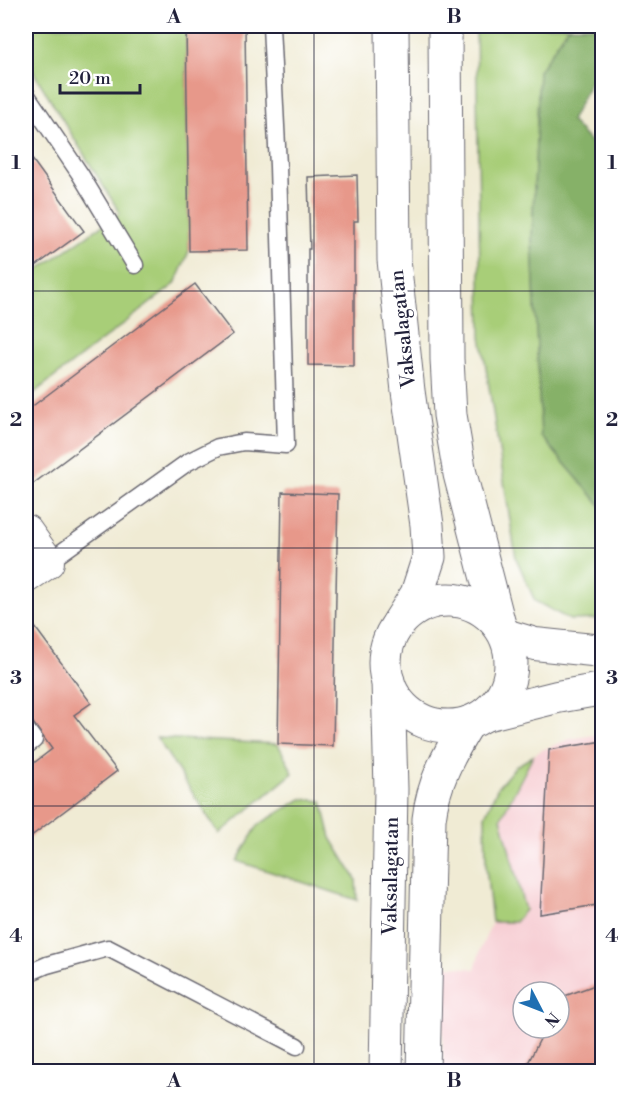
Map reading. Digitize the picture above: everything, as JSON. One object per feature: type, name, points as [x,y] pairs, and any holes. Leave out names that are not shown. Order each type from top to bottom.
[{"type":"main road","name":"Vaksalagatan","points":[[392,26],[394,260],[429,556],[417,594],[398,624]]},
{"type":"main road","name":"Vaksalagatan","points":[[445,26],[447,359],[450,415],[459,474],[502,630]]},
{"type":"main road","points":[[449,599],[468,603],[485,611],[502,630],[511,654],[511,671],[507,687],[498,702],[476,719],[451,726],[435,724],[419,719],[405,709],[395,696],[388,681],[385,661],[389,642],[398,624],[412,611],[430,602],[449,599]]},
{"type":"main road","name":"Vaksalagatan","points":[[386,1071],[392,789],[388,681]]},
{"type":"main road","name":"Vaksalagatan","points":[[423,1071],[431,797],[444,765],[476,719]]},
{"type":"street","points":[[26,531],[37,570]]},
{"type":"street","points":[[502,630],[535,644],[603,651]]},
{"type":"street","points":[[476,719],[557,696],[603,688]]},
{"type":"lane","points":[[37,570],[188,462],[218,447],[244,442],[286,445],[278,166],[271,26]]},
{"type":"lane","points":[[26,94],[80,174],[135,265]]},
{"type":"lane","points":[[26,729],[34,740],[26,746]]},
{"type":"lane","points":[[26,974],[47,964],[108,948],[297,1046]]},
{"type":"shaded area","points":[[602,734],[602,1071],[443,1071],[442,965],[475,969],[492,922],[486,867],[485,816],[498,787],[516,766],[542,750],[570,739]]},
{"type":"green space","points":[[26,26],[186,26],[189,251],[175,284],[26,399],[26,278],[120,213],[26,60]]},
{"type":"green space","points":[[476,26],[569,26],[539,71],[532,239],[541,436],[602,507],[602,619],[570,620],[535,601],[516,558],[481,336]]},
{"type":"green space","points":[[569,26],[602,26],[602,58],[571,121],[602,154],[602,507],[541,436],[532,239],[539,71]]},
{"type":"green space","points":[[157,738],[278,744],[293,773],[219,834]]},
{"type":"green space","points":[[533,756],[501,818],[525,910],[515,922],[492,922],[486,867],[485,816],[498,787],[516,766]]},
{"type":"green space","points":[[301,799],[322,801],[331,838],[356,879],[357,900],[237,861],[258,825]]},
{"type":"building","points":[[186,26],[245,26],[248,250],[189,251]]},
{"type":"building","points":[[26,151],[84,231],[26,273]]},
{"type":"building","points":[[357,175],[358,221],[354,221],[354,366],[308,365],[308,249],[310,249],[308,177]]},
{"type":"building","points":[[195,284],[233,334],[26,489],[26,411]]},
{"type":"building","points":[[282,492],[338,494],[333,746],[278,744]]},
{"type":"building","points":[[26,615],[91,703],[74,715],[117,771],[26,840],[26,769],[52,749],[26,713]]},
{"type":"building","points":[[603,741],[603,904],[540,914],[549,750]]},
{"type":"building","points":[[603,982],[603,1071],[524,1071],[540,1040],[571,1040],[571,994]]}]
